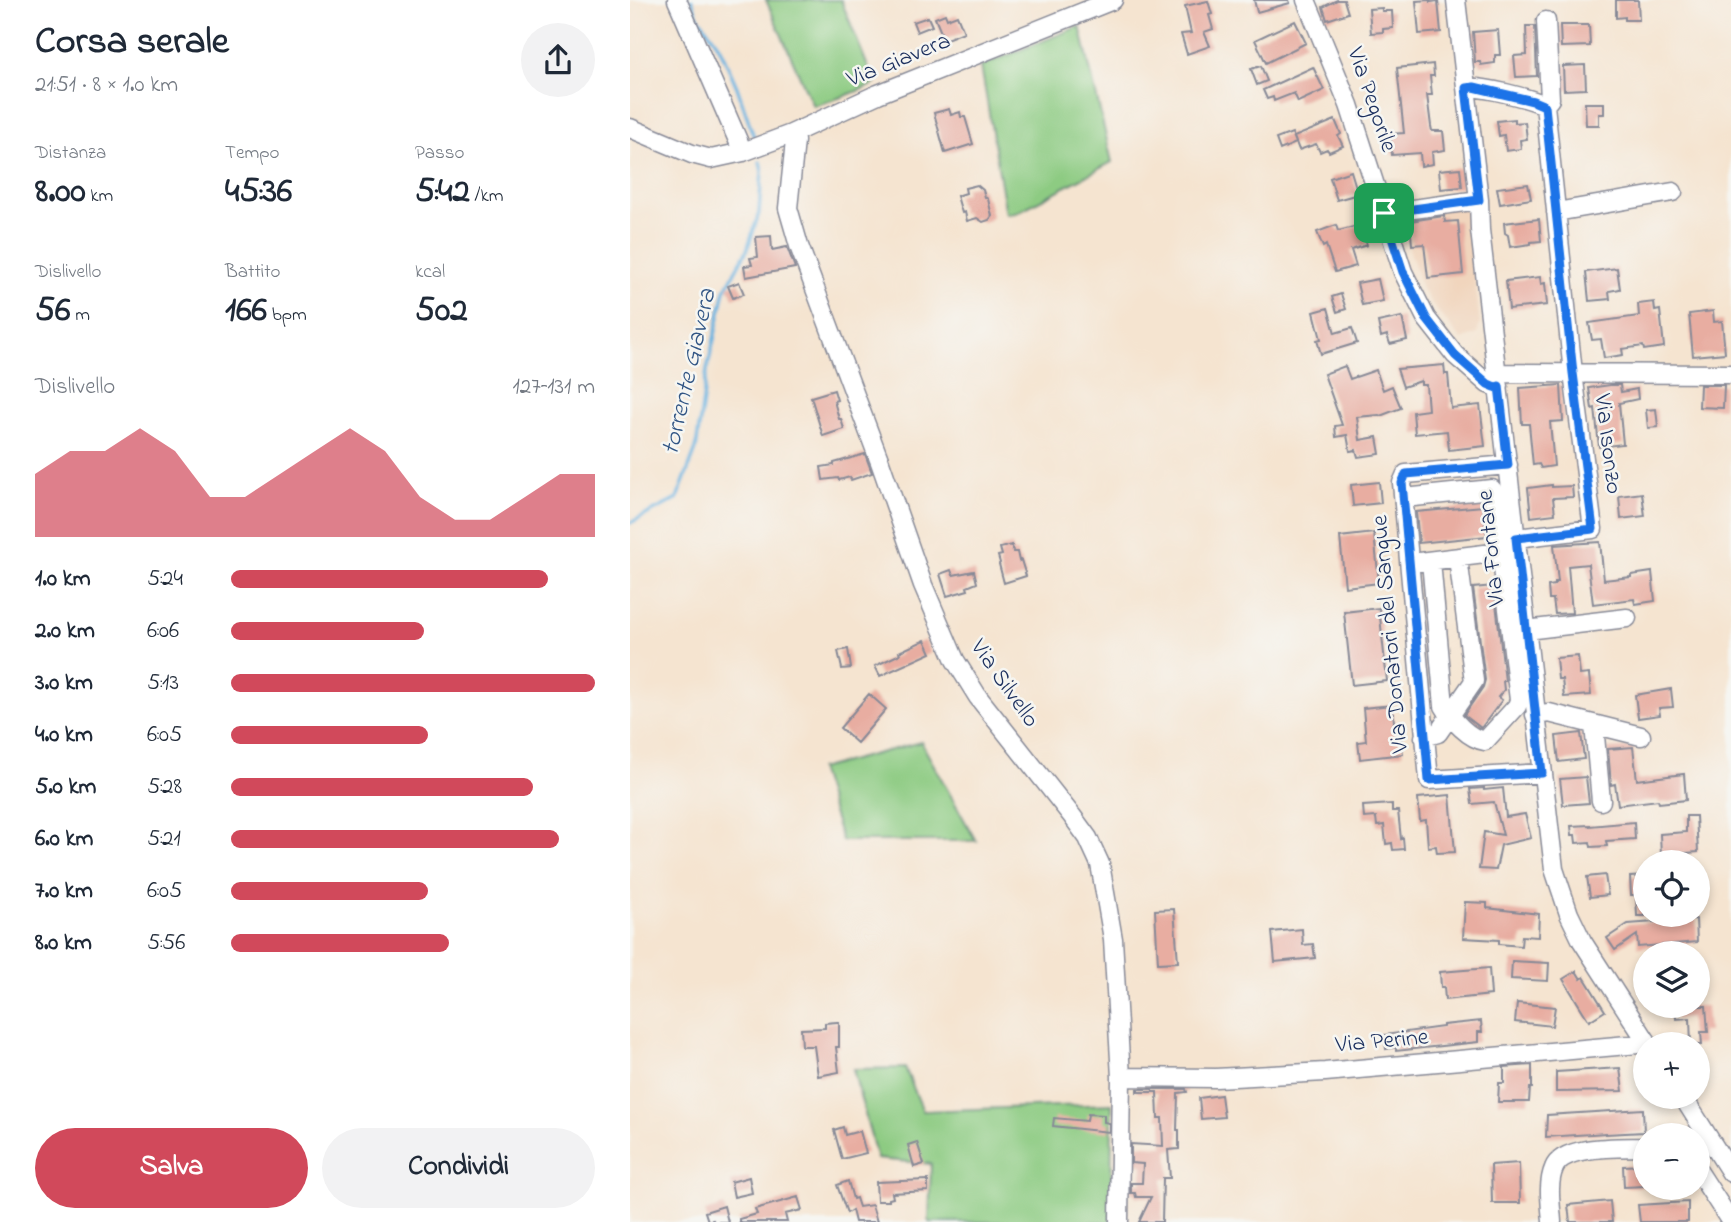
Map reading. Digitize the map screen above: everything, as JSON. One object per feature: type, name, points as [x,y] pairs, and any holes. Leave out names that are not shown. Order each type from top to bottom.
[{"type":"street","points":[[630,128],[681,150],[711,159],[743,152],[677,0]]},
{"type":"street","name":"Via Giavera","points":[[743,152],[791,134],[878,94],[1113,0]]},
{"type":"street","name":"Via Pegorile","points":[[1306,0],[1349,105],[1403,272],[1426,318],[1455,355],[1488,384],[1495,387],[1498,380]]},
{"type":"street","name":"Via Fontane","points":[[1456,0],[1553,869],[1564,902],[1583,941],[1641,1032]]},
{"type":"street","name":"Via Isonzo","points":[[1516,538],[1593,529],[1573,373],[1545,106],[1550,99],[1546,21]]},
{"type":"street","points":[[1466,88],[1481,88],[1545,106]]},
{"type":"street","name":"Via Silvello","points":[[791,134],[794,141],[788,208],[799,246],[923,585],[955,660],[978,697],[1072,816],[1088,838],[1100,864],[1113,939],[1121,1077],[1119,1222]]},
{"type":"street","points":[[1556,212],[1673,192]]},
{"type":"street","points":[[1384,213],[1479,200]]},
{"type":"street","name":"Via Isonzo","points":[[1498,380],[1573,373],[1731,374]]},
{"type":"street","name":"Via Donatori del Sangue","points":[[1508,465],[1406,474],[1402,483],[1424,737],[1429,780],[1542,773]]},
{"type":"street","points":[[1404,498],[1492,489],[1519,700],[1517,706],[1485,741],[1477,740],[1450,716],[1444,706],[1431,561]]},
{"type":"street","points":[[1409,564],[1500,552]]},
{"type":"street","points":[[1424,737],[1438,733],[1474,681],[1458,558]]},
{"type":"street","points":[[1526,630],[1627,618]]},
{"type":"street","points":[[1535,715],[1549,713],[1641,737]]},
{"type":"street","points":[[1594,725],[1601,801]]},
{"type":"street","name":"Via Perine","points":[[1121,1077],[1216,1078],[1325,1072],[1633,1045]]},
{"type":"street","points":[[1710,1147],[1731,1173]]},
{"type":"street","points":[[1552,1222],[1550,1184],[1554,1166],[1569,1154],[1633,1148]]},
{"type":"street","points":[[1710,1190],[1731,1222]]},
{"type":"shaded area","points":[[1466,200],[1480,323],[1477,334],[1462,340],[1422,289],[1396,207]]},
{"type":"green space","points":[[766,0],[841,0],[875,84],[813,106]]},
{"type":"green space","points":[[1080,26],[1112,162],[1016,213],[1006,214],[981,66]]},
{"type":"green space","points":[[921,742],[976,841],[842,841],[819,769]]},
{"type":"green space","points":[[905,1068],[923,1111],[1112,1104],[1111,1222],[929,1222],[931,1164],[877,1159],[853,1069]]},
{"type":"building","points":[[1254,0],[1289,0],[1290,3],[1257,12]]},
{"type":"building","points":[[1337,0],[1344,0],[1348,13],[1327,20],[1323,7]]},
{"type":"building","points":[[1616,0],[1638,0],[1639,20],[1616,18]]},
{"type":"building","points":[[1208,1],[1213,29],[1204,32],[1210,46],[1187,54],[1181,34],[1191,33],[1185,6]]},
{"type":"building","points":[[1416,1],[1438,1],[1441,32],[1419,34]]},
{"type":"building","points":[[1382,8],[1382,11],[1392,11],[1393,28],[1371,33],[1369,9]]},
{"type":"building","points":[[945,14],[947,19],[957,15],[964,32],[944,40],[935,18]]},
{"type":"building","points":[[928,17],[932,26],[917,32],[913,22]]},
{"type":"building","points":[[1295,21],[1306,43],[1266,63],[1255,40]]},
{"type":"building","points":[[1560,25],[1589,25],[1590,46],[1561,47]]},
{"type":"building","points":[[1526,26],[1535,26],[1537,76],[1516,77],[1514,56],[1527,55]]},
{"type":"building","points":[[1498,30],[1500,55],[1495,55],[1495,63],[1481,65],[1480,62],[1475,62],[1473,32]]},
{"type":"building","points":[[1433,64],[1434,76],[1430,76],[1432,95],[1427,95],[1431,126],[1432,131],[1443,131],[1445,150],[1432,152],[1433,164],[1421,166],[1420,153],[1392,155],[1390,134],[1404,133],[1397,68]]},
{"type":"building","points":[[1585,65],[1586,89],[1564,90],[1563,66]]},
{"type":"building","points":[[1261,66],[1267,81],[1257,85],[1251,69]]},
{"type":"building","points":[[1313,67],[1324,90],[1298,102],[1294,93],[1274,101],[1273,97],[1267,99],[1263,90]]},
{"type":"building","points":[[1585,103],[1604,103],[1604,114],[1599,114],[1599,125],[1586,125]]},
{"type":"building","points":[[949,109],[951,115],[960,112],[961,117],[965,117],[973,144],[945,153],[934,113]]},
{"type":"building","points":[[1515,119],[1515,123],[1525,122],[1527,139],[1520,140],[1521,149],[1506,151],[1504,135],[1499,136],[1497,121]]},
{"type":"building","points":[[1335,120],[1343,146],[1329,152],[1327,149],[1320,152],[1316,144],[1299,150],[1294,137]]},
{"type":"building","points":[[1292,133],[1296,143],[1280,150],[1276,139]]},
{"type":"building","points":[[1460,168],[1462,187],[1441,189],[1439,170]]},
{"type":"building","points":[[1351,171],[1358,194],[1337,200],[1330,178]]},
{"type":"building","points":[[1528,184],[1531,199],[1500,204],[1497,188]]},
{"type":"building","points":[[977,185],[988,199],[992,216],[983,222],[977,218],[967,221],[957,196],[966,193],[965,188]]},
{"type":"building","points":[[1444,216],[1445,222],[1458,221],[1463,274],[1428,278],[1424,244],[1412,245],[1410,221]]},
{"type":"building","points":[[1539,219],[1541,241],[1510,247],[1504,223]]},
{"type":"building","points":[[1336,225],[1338,231],[1361,225],[1367,245],[1351,250],[1356,266],[1335,272],[1326,245],[1323,247],[1317,232]]},
{"type":"building","points":[[771,236],[772,250],[787,247],[795,268],[746,277],[744,266],[752,265],[750,258],[758,257],[756,237]]},
{"type":"building","points":[[1617,268],[1620,289],[1609,291],[1610,299],[1589,301],[1586,272]]},
{"type":"building","points":[[1540,277],[1541,284],[1545,283],[1547,305],[1509,309],[1506,281]]},
{"type":"building","points":[[1378,279],[1383,301],[1362,305],[1357,283]]},
{"type":"building","points":[[739,282],[744,294],[733,298],[728,286]]},
{"type":"building","points":[[1341,294],[1346,309],[1337,312],[1332,297]]},
{"type":"building","points":[[1654,302],[1655,311],[1660,310],[1664,347],[1622,349],[1623,355],[1604,358],[1601,339],[1592,340],[1589,323],[1639,316],[1638,304]]},
{"type":"building","points":[[1328,308],[1335,333],[1352,328],[1357,343],[1321,354],[1317,340],[1321,339],[1314,312]]},
{"type":"building","points":[[1713,311],[1714,322],[1722,321],[1725,353],[1693,356],[1689,314]]},
{"type":"building","points":[[1402,317],[1407,340],[1390,344],[1387,335],[1381,337],[1378,322]]},
{"type":"building","points":[[1444,365],[1445,374],[1448,374],[1451,408],[1480,405],[1485,446],[1449,450],[1447,431],[1415,434],[1413,412],[1428,410],[1426,385],[1421,385],[1421,381],[1403,387],[1397,369]]},
{"type":"building","points":[[1345,366],[1350,379],[1376,370],[1383,390],[1392,386],[1401,408],[1380,416],[1357,417],[1360,440],[1377,437],[1380,454],[1358,457],[1356,450],[1350,451],[1347,435],[1336,437],[1335,426],[1342,425],[1324,374]]},
{"type":"building","points":[[1561,385],[1563,421],[1550,422],[1554,466],[1541,468],[1539,464],[1533,465],[1529,424],[1522,424],[1520,388]]},
{"type":"building","points":[[1620,385],[1621,392],[1637,389],[1638,399],[1619,403],[1623,444],[1599,447],[1595,408],[1592,409],[1589,388]]},
{"type":"building","points":[[1700,385],[1724,385],[1723,408],[1699,407]]},
{"type":"building","points":[[834,390],[837,400],[834,401],[844,429],[823,436],[811,397]]},
{"type":"building","points":[[1656,409],[1658,427],[1648,428],[1646,410]]},
{"type":"building","points":[[865,454],[872,473],[851,480],[850,477],[823,480],[821,467]]},
{"type":"building","points":[[1379,482],[1381,503],[1353,506],[1351,485]]},
{"type":"building","points":[[1572,486],[1573,497],[1553,498],[1555,514],[1531,517],[1528,488]]},
{"type":"building","points":[[1642,493],[1645,516],[1621,519],[1619,496]]},
{"type":"building","points":[[1483,506],[1487,536],[1419,543],[1416,512]]},
{"type":"building","points":[[1374,533],[1379,583],[1345,587],[1340,537]]},
{"type":"building","points":[[1600,542],[1604,580],[1652,572],[1655,601],[1635,604],[1634,599],[1593,604],[1588,564],[1568,566],[1572,613],[1555,614],[1553,599],[1549,599],[1548,586],[1558,582],[1554,545]]},
{"type":"building","points":[[1012,545],[1026,576],[1004,583],[998,556],[1002,555],[1000,548]]},
{"type":"building","points":[[951,570],[953,575],[974,571],[977,583],[967,587],[968,590],[947,596],[940,574]]},
{"type":"building","points":[[1494,586],[1505,681],[1504,690],[1498,697],[1502,700],[1481,728],[1464,715],[1485,680],[1473,588]]},
{"type":"building","points":[[1379,608],[1387,681],[1352,685],[1344,612]]},
{"type":"building","points":[[925,640],[931,653],[880,676],[875,666]]},
{"type":"building","points":[[848,649],[851,668],[842,669],[838,651]]},
{"type":"building","points":[[1578,656],[1580,675],[1589,674],[1591,695],[1564,697],[1562,679],[1558,679],[1556,658]]},
{"type":"building","points":[[1671,689],[1673,707],[1659,708],[1660,715],[1638,718],[1635,695]]},
{"type":"building","points":[[869,694],[886,709],[857,743],[840,728]]},
{"type":"building","points":[[1392,705],[1396,738],[1401,738],[1403,754],[1360,759],[1358,742],[1366,741],[1363,708]]},
{"type":"building","points":[[1581,733],[1584,759],[1559,762],[1556,736]]},
{"type":"building","points":[[1633,747],[1637,780],[1684,774],[1686,800],[1618,805],[1615,784],[1611,785],[1608,749]]},
{"type":"building","points":[[1586,777],[1589,803],[1563,805],[1560,779]]},
{"type":"building","points":[[1503,788],[1506,817],[1525,814],[1531,838],[1501,845],[1496,870],[1479,869],[1484,832],[1503,835],[1494,802],[1472,804],[1470,789]]},
{"type":"building","points":[[1450,795],[1455,852],[1437,853],[1436,846],[1428,847],[1426,820],[1420,821],[1418,798]]},
{"type":"building","points":[[1392,804],[1392,811],[1398,811],[1404,849],[1393,850],[1392,843],[1386,844],[1384,825],[1377,826],[1376,817],[1364,818],[1363,806]]},
{"type":"building","points":[[1686,816],[1696,816],[1698,850],[1661,850],[1660,834],[1686,832]]},
{"type":"building","points":[[1634,822],[1635,839],[1606,841],[1607,846],[1591,847],[1590,842],[1576,843],[1575,835],[1572,835],[1571,826]]},
{"type":"building","points":[[1605,875],[1608,895],[1590,897],[1587,877]]},
{"type":"building","points":[[1630,877],[1633,877],[1633,895],[1631,895]]},
{"type":"building","points":[[1465,902],[1487,903],[1487,908],[1539,914],[1538,937],[1522,936],[1521,946],[1499,944],[1499,940],[1463,938]]},
{"type":"building","points":[[1174,909],[1178,962],[1158,963],[1155,910]]},
{"type":"building","points":[[1633,924],[1633,927],[1696,927],[1697,941],[1638,941],[1637,935],[1615,950],[1607,938]]},
{"type":"building","points":[[1302,929],[1303,945],[1313,944],[1315,958],[1275,962],[1272,932]]},
{"type":"building","points":[[1512,961],[1549,963],[1548,981],[1511,979]]},
{"type":"building","points":[[1489,968],[1491,995],[1445,1000],[1440,972]]},
{"type":"building","points":[[1576,971],[1581,979],[1584,977],[1605,1011],[1589,1021],[1563,979]]},
{"type":"building","points":[[1517,1003],[1555,1007],[1552,1026],[1515,1022]]},
{"type":"building","points":[[1690,1018],[1707,1018],[1708,1032],[1691,1032]]},
{"type":"building","points":[[1481,1021],[1482,1032],[1478,1032],[1478,1042],[1396,1051],[1396,1047],[1386,1049],[1384,1035]]},
{"type":"building","points":[[839,1022],[839,1047],[836,1047],[839,1072],[818,1076],[814,1046],[802,1046],[801,1029],[825,1028],[825,1023]]},
{"type":"building","points":[[1532,1065],[1529,1102],[1498,1102],[1499,1083],[1504,1083],[1504,1067]]},
{"type":"building","points":[[1620,1068],[1623,1091],[1556,1092],[1556,1072]]},
{"type":"building","points":[[1137,1089],[1186,1089],[1187,1092],[1178,1093],[1179,1149],[1168,1150],[1170,1178],[1163,1178],[1162,1222],[1139,1222],[1151,1197],[1136,1197],[1135,1193],[1131,1193],[1131,1183],[1142,1183],[1143,1164],[1131,1163],[1131,1144],[1163,1146],[1157,1092],[1137,1092]]},
{"type":"building","points":[[1221,1095],[1224,1117],[1201,1119],[1199,1098]]},
{"type":"building","points":[[1643,1109],[1644,1123],[1633,1123],[1633,1133],[1546,1137],[1547,1115]]},
{"type":"building","points":[[1088,1114],[1104,1115],[1104,1122],[1109,1123],[1109,1132],[1053,1126],[1054,1118],[1087,1121]]},
{"type":"building","points":[[843,1127],[845,1135],[860,1131],[866,1153],[842,1159],[834,1130]]},
{"type":"building","points":[[917,1142],[924,1164],[914,1167],[908,1145]]},
{"type":"building","points":[[1519,1163],[1520,1203],[1492,1203],[1491,1165]]},
{"type":"building","points":[[1623,1166],[1633,1166],[1633,1187],[1624,1187]]},
{"type":"building","points":[[749,1177],[752,1193],[734,1197],[731,1182]]},
{"type":"building","points":[[928,1180],[928,1191],[892,1193],[893,1198],[889,1201],[877,1201],[876,1182]]},
{"type":"building","points":[[848,1181],[853,1199],[856,1198],[859,1207],[872,1205],[877,1222],[855,1222],[852,1210],[847,1213],[837,1185]]},
{"type":"building","points":[[798,1197],[802,1210],[785,1214],[787,1222],[739,1222],[739,1219],[757,1214],[755,1209]]},
{"type":"building","points":[[1610,1201],[1612,1222],[1570,1222],[1568,1205]]},
{"type":"building","points":[[1688,1202],[1688,1222],[1640,1222],[1638,1205]]},
{"type":"building","points":[[724,1206],[728,1222],[708,1221],[705,1212]]},
{"type":"waterway","name":"torrente Giavera","points":[[692,0],[697,15],[719,46],[737,87],[755,140]]},
{"type":"waterway","name":"torrente Giavera","points":[[630,523],[677,499],[696,449],[707,370],[725,290],[747,250],[759,213],[762,171],[760,162]]},
{"type":"route","points":[[1466,88],[1481,88],[1545,106],[1573,373],[1593,529],[1516,538],[1542,773],[1429,780],[1402,483],[1406,474],[1508,465],[1499,386],[1488,384],[1455,355],[1426,318],[1403,272],[1384,213],[1479,200],[1466,88]]}]
